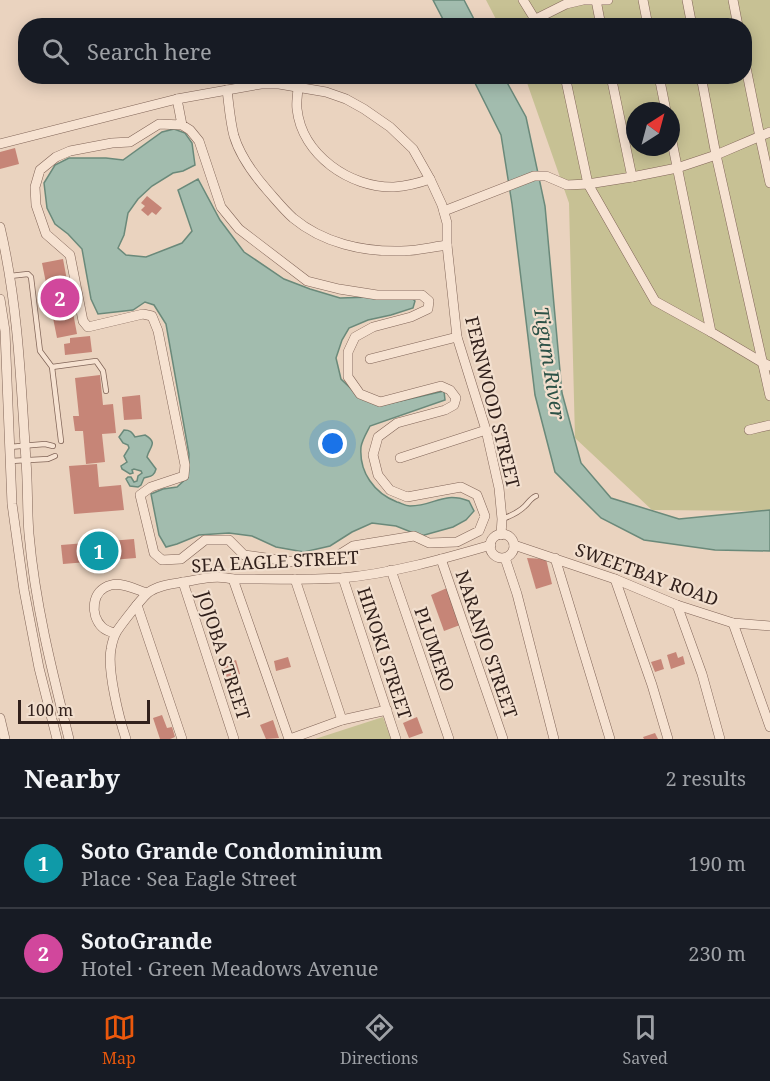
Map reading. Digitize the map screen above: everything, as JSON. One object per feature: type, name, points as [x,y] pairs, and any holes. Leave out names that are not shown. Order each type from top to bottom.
[{"type":"street","points":[[524,0],[535,18]]},
{"type":"street","points":[[544,18],[566,4],[583,0],[608,0]]},
{"type":"street","points":[[596,0],[599,18]]},
{"type":"street","points":[[643,0],[646,18]]},
{"type":"street","points":[[687,0],[690,18]]},
{"type":"street","points":[[733,0],[736,18]]},
{"type":"street","name":"FERNWOOD STREET","points":[[0,144],[177,99],[261,84],[298,86],[326,92],[346,99],[390,127],[413,149],[444,211],[457,337],[486,430],[499,488],[501,534]]},
{"type":"street","points":[[567,84],[588,184],[655,301],[766,364]]},
{"type":"street","points":[[613,84],[632,177]]},
{"type":"street","points":[[661,84],[664,102]]},
{"type":"street","points":[[703,84],[716,155],[766,364],[770,396]]},
{"type":"street","points":[[749,84],[770,183]]},
{"type":"street","points":[[298,86],[296,109],[302,127],[323,160],[338,171],[360,181],[393,187],[430,179]]},
{"type":"street","points":[[227,90],[234,135],[244,158],[256,177],[293,218],[337,242],[368,250],[404,251],[447,245]]},
{"type":"street","points":[[177,99],[182,125],[190,130],[199,141],[221,207],[239,229],[307,281],[377,295],[422,295],[429,301],[428,309],[411,317],[373,327],[355,337],[348,352],[348,377],[360,394],[380,402],[441,386],[450,390],[456,398],[454,405],[445,410],[397,423],[378,436],[373,455],[378,475],[390,490],[407,498],[461,487],[477,495],[485,516],[480,531],[458,542],[429,543],[414,536],[353,546],[329,561],[295,562],[244,555],[229,540],[205,540],[181,559],[162,560],[154,553],[140,495],[151,487],[184,476],[185,465],[158,331],[152,316],[143,314],[88,327],[83,321],[70,255],[46,234],[36,205],[35,187],[40,170],[56,157],[70,151],[129,142],[159,124],[182,125]]},
{"type":"street","points":[[444,211],[534,176],[546,176],[567,185],[588,184],[677,168],[716,155],[770,132]]},
{"type":"street","points":[[675,156],[711,332]]},
{"type":"street","points":[[0,227],[10,276],[17,340],[29,532],[35,589],[69,739]]},
{"type":"street","points":[[0,299],[4,399],[12,504],[24,590],[39,668],[57,739]]},
{"type":"street","points":[[370,359],[457,337]]},
{"type":"street","points":[[749,430],[770,425]]},
{"type":"street","points":[[400,458],[486,430]]},
{"type":"street","points":[[501,534],[511,538],[514,545],[512,553],[505,558],[500,558],[493,554],[491,545],[495,537],[501,534]]},
{"type":"street","name":"SEA EAGLE STREET","points":[[147,593],[170,584],[202,578],[343,578],[441,559],[491,545]]},
{"type":"street","name":"SWEETBAY ROAD","points":[[514,545],[615,579],[677,606],[733,623],[770,626]]},
{"type":"street","points":[[505,558],[517,594],[552,738]]},
{"type":"street","points":[[555,558],[610,739]]},
{"type":"street","name":"NARANJO STREET","points":[[441,559],[503,739]]},
{"type":"street","name":"PLUMERO","points":[[391,570],[449,739]]},
{"type":"street","name":"HINOKI STREET","points":[[343,578],[396,739]]},
{"type":"street","points":[[234,579],[290,739],[342,720],[387,710]]},
{"type":"street","points":[[295,579],[342,720]]},
{"type":"street","points":[[615,579],[668,739]]},
{"type":"street","name":"JOJOBA STREET","points":[[183,582],[234,739]]},
{"type":"street","points":[[115,633],[104,629],[97,620],[93,605],[99,594],[112,585],[122,585],[147,593],[115,633],[110,651],[119,716],[126,739]]},
{"type":"street","points":[[137,605],[182,739]]},
{"type":"street","points":[[677,606],[702,674],[720,739]]},
{"type":"street","points":[[733,623],[770,727]]},
{"type":"street","points":[[0,718],[4,739]]},
{"type":"lane","points":[[10,276],[28,274],[31,277],[40,351],[52,367],[61,441]]},
{"type":"lane","points":[[52,367],[96,361],[103,371],[106,391]]},
{"type":"lane","points":[[9,447],[45,444],[53,446]]},
{"type":"lane","points":[[10,461],[48,459],[55,456]]},
{"type":"lane","points":[[502,519],[513,516],[532,497],[536,496]]},
{"type":"shaded area","points":[[486,0],[770,0],[770,511],[652,510],[575,438],[569,203],[527,84],[752,84],[752,18],[495,18]]},
{"type":"shaded area","points":[[383,717],[391,739],[315,739]]},
{"type":"water","points":[[433,0],[464,0],[473,18],[442,18]]},
{"type":"water","name":"Tigum River","points":[[476,84],[508,84],[526,117],[545,206],[562,393],[581,463],[611,498],[679,519],[770,510],[770,551],[715,550],[644,540],[601,518],[555,472],[535,395],[512,204],[501,135]]},
{"type":"water","points":[[174,129],[185,133],[192,143],[195,165],[173,173],[152,186],[138,199],[128,213],[124,235],[118,248],[126,255],[146,257],[182,243],[192,231],[178,190],[198,179],[220,220],[244,252],[284,279],[340,298],[410,297],[415,301],[413,308],[368,320],[349,328],[336,358],[341,379],[361,398],[383,405],[444,391],[445,400],[370,426],[363,439],[361,456],[365,473],[375,487],[389,498],[410,506],[445,498],[460,498],[469,501],[474,511],[466,520],[453,527],[421,536],[396,526],[372,523],[330,546],[304,552],[276,547],[252,536],[229,533],[199,535],[166,547],[159,535],[151,494],[177,487],[188,477],[189,454],[166,324],[154,305],[145,302],[133,310],[98,314],[91,299],[82,249],[55,224],[47,208],[44,183],[55,165],[69,158],[123,160],[162,132]]},
{"type":"water","points":[[124,430],[128,430],[135,437],[145,435],[152,440],[147,457],[156,469],[153,475],[144,478],[138,487],[130,486],[126,479],[131,477],[134,482],[137,481],[141,471],[134,469],[130,474],[121,466],[127,462],[124,456],[129,448],[119,437]]},
{"type":"building","points":[[15,148],[19,164],[0,169],[0,152]]},
{"type":"building","points":[[147,196],[162,208],[156,215],[152,212],[148,216],[141,210],[145,206],[141,203]]},
{"type":"building","points":[[63,259],[77,334],[57,338],[42,263]]},
{"type":"building","points":[[90,336],[92,352],[65,355],[64,344],[70,343],[70,338]]},
{"type":"building","points":[[100,375],[103,405],[113,404],[116,433],[102,434],[105,462],[86,464],[83,431],[75,431],[73,416],[79,416],[75,378]]},
{"type":"building","points":[[140,395],[142,419],[124,420],[122,397]]},
{"type":"building","points":[[97,464],[99,487],[121,485],[124,510],[74,514],[69,466]]},
{"type":"building","points":[[134,539],[136,558],[63,564],[61,545]]},
{"type":"building","points":[[527,558],[546,559],[552,584],[536,589]]},
{"type":"building","points":[[447,588],[460,625],[444,631],[431,595]]},
{"type":"building","points":[[676,652],[678,658],[683,656],[685,664],[671,669],[667,655]]},
{"type":"building","points":[[288,657],[291,667],[276,671],[274,661]]},
{"type":"building","points":[[661,659],[664,669],[655,672],[651,662]]},
{"type":"building","points":[[236,660],[240,674],[225,678],[221,665]]},
{"type":"building","points":[[162,715],[167,728],[172,727],[175,737],[160,739],[153,718]]},
{"type":"building","points":[[417,717],[423,733],[409,738],[403,723]]},
{"type":"building","points":[[273,720],[279,738],[266,739],[260,725]]},
{"type":"building","points":[[655,733],[658,739],[644,739],[643,737]]},
{"type":"place","name":"SotoGrande","points":[[60,298]]},
{"type":"place","name":"Soto Grande Condominium","points":[[99,551]]}]
